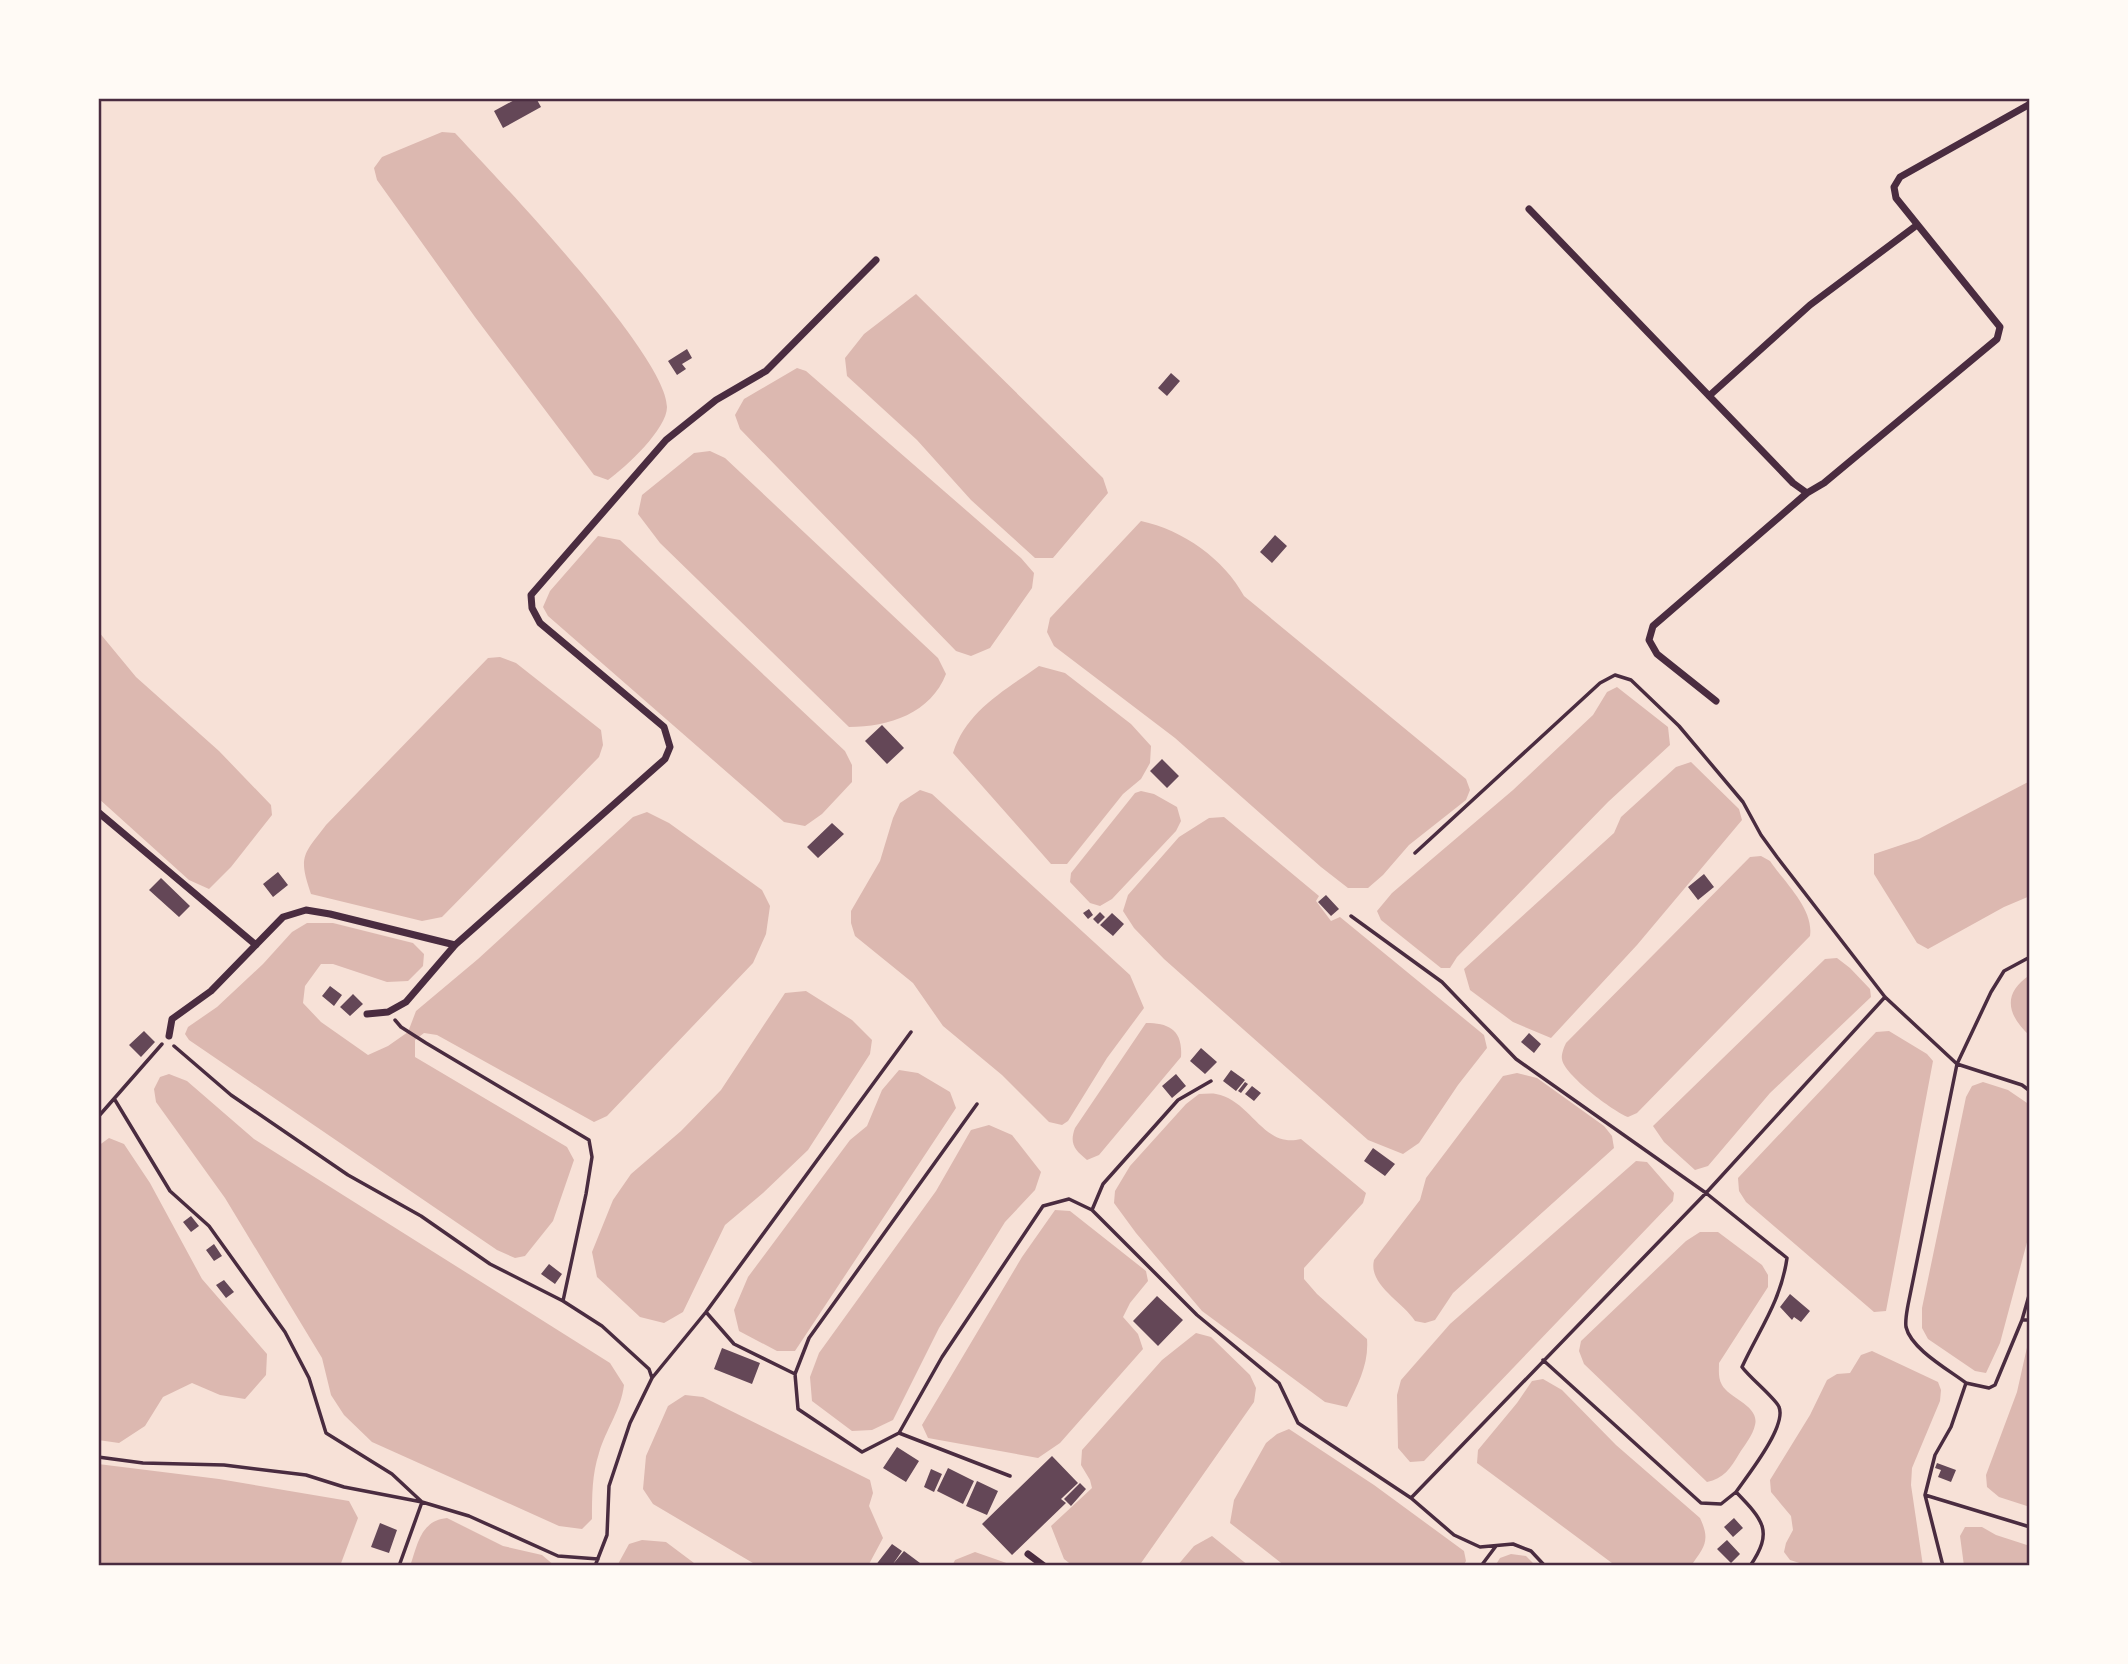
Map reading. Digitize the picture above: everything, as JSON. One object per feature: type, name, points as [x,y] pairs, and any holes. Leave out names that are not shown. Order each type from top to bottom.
[{"type":"street","points":[[1716,701],[1657,654],[1649,640],[1653,626],[1807,493],[1824,484],[1997,339],[2000,327],[1896,198],[1894,187],[1900,177],[2030,104]]},
{"type":"street","points":[[1529,209],[1793,484],[1807,493]]},
{"type":"street","points":[[1709,396],[1810,305],[1917,225]]},
{"type":"street","points":[[367,1014],[388,1012],[406,1002],[455,945],[665,759],[670,747],[664,727],[540,624],[532,608],[531,595],[666,440],[716,400],[766,371],[876,260]]},
{"type":"street","points":[[98,812],[256,945]]},
{"type":"street","points":[[169,1036],[172,1019],[211,991],[283,918],[306,911],[330,914],[455,945]]},
{"type":"street","points":[[1028,1554],[1044,1566]]},
{"type":"path","points":[[1415,853],[1600,683],[1615,675],[1630,680],[1679,726],[1743,802],[1761,835],[1885,997],[1957,1065],[2022,1085],[2030,1091]]},
{"type":"path","points":[[1351,916],[1442,982],[1516,1059],[1706,1193],[1787,1258],[1784,1276],[1770,1315],[1742,1367],[1751,1380],[1779,1405],[1781,1417],[1770,1441],[1736,1492],[1721,1504],[1701,1503],[1543,1360]]},
{"type":"path","points":[[2030,957],[2004,971],[1991,992],[1957,1065],[1906,1325],[1912,1339],[1931,1358],[1966,1383],[1989,1388],[1995,1385],[2022,1320],[2030,1292]]},
{"type":"path","points":[[1410,1498],[1706,1193],[1885,997]]},
{"type":"path","points":[[401,1027],[589,1140],[592,1157],[588,1182],[563,1301]]},
{"type":"path","points":[[595,1566],[607,1535],[609,1486],[630,1423],[652,1378],[706,1312],[911,1032]]},
{"type":"path","points":[[98,1117],[169,1036]]},
{"type":"path","points":[[169,1036],[172,1045],[231,1095],[348,1175],[421,1216],[490,1264],[563,1301],[602,1326],[649,1368],[652,1378]]},
{"type":"path","points":[[1093,1210],[1103,1184],[1178,1100],[1211,1081]]},
{"type":"path","points":[[115,1100],[170,1191],[209,1226],[285,1332],[309,1378],[326,1433],[392,1474],[422,1502]]},
{"type":"path","points":[[977,1104],[890,1229],[809,1338],[795,1374],[798,1409],[862,1452],[899,1433],[943,1357],[1043,1206],[1069,1199],[1093,1210],[1197,1315],[1279,1383],[1298,1423],[1410,1498],[1454,1535],[1480,1547],[1513,1544],[1531,1551],[1545,1566]]},
{"type":"path","points":[[706,1312],[734,1344],[795,1374]]},
{"type":"path","points":[[2022,1320],[2030,1320]]},
{"type":"path","points":[[1943,1566],[1925,1496],[1935,1455],[1951,1427],[1966,1383]]},
{"type":"path","points":[[899,1433],[1010,1476]]},
{"type":"path","points":[[98,1457],[143,1463],[224,1465],[306,1475],[344,1487],[422,1502],[469,1516],[558,1556],[598,1559]]},
{"type":"path","points":[[1736,1492],[1758,1515],[1765,1529],[1762,1549],[1750,1566]]},
{"type":"path","points":[[1925,1496],[2030,1527]]},
{"type":"path","points":[[399,1566],[422,1502]]},
{"type":"path","points":[[1481,1566],[1496,1546]]},
{"type":"shaded area","points":[[442,132],[455,133],[540,225],[611,309],[640,348],[660,382],[667,407],[660,426],[635,457],[608,480],[594,475],[475,317],[377,180],[374,168],[382,157]]},
{"type":"shaded area","points":[[916,294],[1103,478],[1108,493],[1053,558],[1035,558],[971,500],[917,440],[847,376],[845,358],[864,334]]},
{"type":"shaded area","points":[[797,368],[806,371],[1021,558],[1034,573],[1032,588],[990,648],[971,656],[956,651],[740,429],[735,415],[744,399]]},
{"type":"shaded area","points":[[710,451],[725,458],[938,658],[946,674],[930,699],[919,708],[893,721],[849,727],[660,543],[638,514],[642,495],[694,453]]},
{"type":"shaded area","points":[[1141,521],[1172,531],[1214,558],[1244,596],[1466,779],[1470,790],[1466,800],[1409,845],[1368,888],[1348,888],[1175,738],[1054,646],[1047,632],[1050,618]]},
{"type":"shaded area","points":[[598,536],[620,540],[845,751],[852,765],[852,782],[822,814],[805,826],[784,822],[548,616],[543,607],[550,591]]},
{"type":"shaded area","points":[[98,631],[136,677],[219,751],[271,805],[272,815],[231,867],[209,889],[189,880],[98,798]]},
{"type":"shaded area","points":[[500,657],[516,663],[601,730],[603,745],[599,757],[442,917],[422,921],[311,894],[305,871],[305,856],[326,825],[488,658]]},
{"type":"shaded area","points":[[1039,666],[1065,673],[1131,724],[1151,746],[1150,763],[1141,779],[1123,794],[1067,864],[1051,864],[953,753],[959,738],[977,713]]},
{"type":"shaded area","points":[[1617,687],[1668,727],[1670,745],[1608,802],[1457,957],[1450,968],[1441,968],[1381,920],[1377,911],[1392,893],[1513,790],[1593,715],[1607,692]]},
{"type":"shaded area","points":[[1691,762],[1739,809],[1742,820],[1637,945],[1551,1038],[1513,1022],[1470,990],[1464,969],[1614,833],[1621,817],[1676,767]]},
{"type":"shaded area","points":[[2030,781],[2030,896],[2004,907],[1928,949],[1917,943],[1874,874],[1874,854],[1919,839]]},
{"type":"shaded area","points":[[920,790],[932,794],[1130,975],[1144,1008],[1107,1058],[1068,1121],[1062,1125],[1049,1122],[1002,1075],[943,1026],[913,983],[855,936],[851,911],[880,861],[900,803]]},
{"type":"shaded area","points":[[1141,791],[1154,794],[1177,807],[1181,821],[1176,831],[1112,899],[1100,906],[1090,903],[1070,882],[1071,873],[1135,793]]},
{"type":"shaded area","points":[[647,812],[669,823],[762,890],[770,906],[766,934],[753,963],[607,1116],[594,1122],[437,1035],[424,1033],[415,1040],[415,1057],[567,1147],[574,1160],[553,1221],[525,1256],[515,1258],[497,1250],[189,1040],[185,1034],[188,1027],[217,1007],[263,964],[292,932],[307,923],[333,923],[413,943],[424,954],[423,966],[408,981],[387,982],[333,964],[321,964],[305,986],[303,1003],[321,1022],[368,1055],[388,1046],[408,1032],[416,1011],[478,959],[633,817]]},
{"type":"shaded area","points":[[1224,817],[1319,896],[1316,901],[1331,921],[1340,917],[1484,1035],[1487,1048],[1419,1143],[1403,1154],[1368,1140],[1164,959],[1134,928],[1123,911],[1128,895],[1179,837],[1209,818]]},
{"type":"shaded area","points":[[1761,856],[1770,861],[1803,906],[1808,916],[1810,936],[1637,1113],[1628,1117],[1621,1114],[1590,1092],[1571,1074],[1562,1059],[1566,1043],[1750,857]]},
{"type":"shaded area","points":[[1837,958],[1870,989],[1871,997],[1770,1093],[1708,1166],[1695,1170],[1664,1142],[1653,1126],[1825,959]]},
{"type":"shaded area","points":[[2030,975],[2030,1036],[2013,1013],[2011,997],[2021,982]]},
{"type":"shaded area","points":[[806,991],[852,1020],[872,1040],[870,1054],[808,1150],[725,1225],[683,1312],[664,1323],[640,1317],[597,1277],[592,1252],[613,1200],[631,1174],[681,1131],[721,1090],[785,993]]},
{"type":"shaded area","points":[[1146,1023],[1173,1030],[1180,1040],[1181,1057],[1099,1155],[1087,1160],[1074,1146],[1075,1128]]},
{"type":"shaded area","points":[[1889,1031],[1927,1054],[1933,1061],[1886,1311],[1874,1312],[1746,1202],[1739,1191],[1738,1178],[1876,1032]]},
{"type":"shaded area","points":[[899,1070],[918,1073],[950,1092],[956,1108],[795,1351],[777,1351],[739,1331],[734,1310],[748,1277],[850,1140],[867,1126],[882,1090]]},
{"type":"shaded area","points":[[1517,1073],[1537,1078],[1604,1126],[1612,1136],[1614,1148],[1453,1293],[1435,1320],[1425,1323],[1415,1321],[1381,1285],[1376,1277],[1374,1260],[1420,1200],[1426,1178],[1503,1076]]},
{"type":"shaded area","points":[[169,1074],[187,1081],[254,1139],[610,1363],[624,1385],[620,1403],[597,1461],[592,1519],[582,1529],[559,1526],[372,1442],[344,1415],[331,1395],[322,1358],[225,1198],[156,1102],[154,1089],[160,1077]]},
{"type":"shaded area","points":[[1983,1082],[2008,1090],[2030,1105],[2030,1231],[2000,1343],[1986,1373],[1975,1371],[1928,1339],[1922,1328],[1922,1308],[1966,1097],[1972,1086]]},
{"type":"shaded area","points":[[1199,1094],[1228,1098],[1277,1137],[1301,1139],[1366,1193],[1363,1203],[1304,1268],[1304,1279],[1317,1294],[1367,1339],[1359,1382],[1347,1407],[1325,1402],[1202,1311],[1114,1203],[1115,1191],[1130,1166],[1186,1104]]},
{"type":"shaded area","points":[[989,1125],[1012,1135],[1041,1172],[1035,1190],[1005,1222],[939,1328],[893,1420],[872,1430],[852,1431],[812,1401],[810,1377],[819,1353],[936,1191],[971,1130]]},
{"type":"shaded area","points":[[109,1138],[124,1144],[150,1183],[202,1279],[267,1354],[266,1375],[245,1399],[220,1395],[192,1383],[163,1397],[145,1426],[119,1443],[98,1440],[98,1146]]},
{"type":"shaded area","points":[[1636,1161],[1647,1162],[1674,1193],[1673,1201],[1424,1461],[1410,1462],[1398,1448],[1397,1395],[1401,1380],[1450,1324]]},
{"type":"shaded area","points":[[1055,1210],[1070,1211],[1146,1271],[1148,1281],[1130,1303],[1123,1317],[1138,1334],[1143,1349],[1060,1443],[1038,1458],[928,1438],[922,1425],[1022,1257]]},
{"type":"shaded area","points":[[1700,1232],[1718,1232],[1762,1265],[1768,1275],[1768,1287],[1719,1363],[1722,1385],[1749,1407],[1755,1418],[1754,1429],[1730,1468],[1722,1476],[1707,1482],[1584,1364],[1579,1351],[1581,1341],[1686,1241]]},
{"type":"shaded area","points":[[1196,1333],[1211,1337],[1250,1375],[1256,1388],[1254,1402],[1139,1566],[1073,1566],[1064,1559],[1051,1526],[1092,1488],[1081,1465],[1082,1450],[1162,1360]]},
{"type":"shaded area","points":[[2030,1334],[2030,1507],[1999,1497],[1987,1487],[1986,1475],[2017,1392]]},
{"type":"shaded area","points":[[1872,1351],[1938,1382],[1941,1390],[1940,1401],[1912,1468],[1911,1485],[1923,1566],[1809,1566],[1790,1560],[1784,1552],[1793,1530],[1791,1516],[1771,1492],[1770,1480],[1810,1415],[1827,1380],[1837,1374],[1850,1373],[1861,1355]]},
{"type":"shaded area","points":[[1543,1379],[1562,1390],[1616,1445],[1700,1518],[1705,1533],[1704,1544],[1691,1566],[1616,1566],[1477,1463],[1478,1450],[1532,1381]]},
{"type":"shaded area","points":[[685,1395],[703,1397],[870,1480],[873,1493],[869,1506],[883,1538],[868,1566],[758,1566],[653,1504],[643,1489],[646,1456],[668,1406]]},
{"type":"shaded area","points":[[1289,1429],[1374,1485],[1464,1551],[1466,1561],[1463,1566],[1285,1566],[1230,1523],[1234,1500],[1266,1443]]},
{"type":"shaded area","points":[[98,1464],[219,1479],[349,1501],[358,1518],[340,1566],[98,1566]]},
{"type":"shaded area","points":[[447,1518],[503,1546],[542,1555],[555,1566],[410,1566],[421,1535],[431,1524]]},
{"type":"shaded area","points":[[1965,1527],[1982,1527],[1996,1535],[2030,1546],[2030,1566],[1964,1566],[1960,1536]]},
{"type":"shaded area","points":[[1212,1536],[1249,1566],[1177,1566],[1194,1546]]},
{"type":"shaded area","points":[[642,1540],[666,1542],[698,1566],[617,1566],[629,1544]]},
{"type":"shaded area","points":[[975,1552],[1015,1566],[952,1566],[955,1560]]},
{"type":"shaded area","points":[[1511,1554],[1526,1556],[1536,1566],[1495,1566],[1500,1558]]},
{"type":"building","points":[[518,98],[536,98],[541,107],[503,128],[494,111]]},
{"type":"building","points":[[687,349],[692,358],[682,364],[686,369],[677,375],[668,361]]},
{"type":"building","points":[[1171,373],[1180,381],[1167,396],[1158,388]]},
{"type":"building","points":[[1275,535],[1287,546],[1272,563],[1260,552]]},
{"type":"building","points":[[882,725],[904,748],[887,764],[865,741]]},
{"type":"building","points":[[1162,759],[1179,776],[1167,788],[1150,771]]},
{"type":"building","points":[[832,823],[844,834],[818,858],[807,847]]},
{"type":"building","points":[[278,872],[288,885],[273,897],[263,884]]},
{"type":"building","points":[[1704,874],[1714,887],[1698,900],[1688,887]]},
{"type":"building","points":[[161,878],[190,906],[179,917],[149,890]]},
{"type":"building","points":[[1326,895],[1339,909],[1331,916],[1318,902]]},
{"type":"building","points":[[1089,909],[1093,915],[1088,919],[1083,913]]},
{"type":"building","points":[[1100,912],[1105,917],[1098,924],[1093,919]]},
{"type":"building","points":[[1112,913],[1124,924],[1113,936],[1100,925]]},
{"type":"building","points":[[330,986],[342,995],[334,1006],[322,996]]},
{"type":"building","points":[[353,994],[363,1004],[350,1016],[340,1007]]},
{"type":"building","points":[[144,1031],[155,1042],[141,1057],[129,1045]]},
{"type":"building","points":[[1529,1033],[1541,1044],[1534,1053],[1521,1042]]},
{"type":"building","points":[[1201,1048],[1217,1062],[1205,1074],[1190,1061]]},
{"type":"building","points":[[1231,1070],[1245,1080],[1236,1091],[1223,1081]]},
{"type":"building","points":[[1176,1074],[1186,1086],[1172,1098],[1162,1086]]},
{"type":"building","points":[[1245,1082],[1248,1084],[1241,1093],[1238,1091]]},
{"type":"building","points":[[1252,1086],[1261,1093],[1254,1101],[1245,1094]]},
{"type":"building","points":[[1373,1148],[1395,1164],[1385,1176],[1364,1161]]},
{"type":"building","points":[[191,1216],[199,1226],[191,1232],[183,1222]]},
{"type":"building","points":[[214,1244],[222,1256],[214,1261],[206,1250]]},
{"type":"building","points":[[549,1264],[562,1274],[555,1284],[541,1274]]},
{"type":"building","points":[[224,1280],[234,1292],[226,1298],[216,1285]]},
{"type":"building","points":[[1790,1294],[1810,1311],[1801,1322],[1794,1317],[1792,1320],[1780,1307]]},
{"type":"building","points":[[1157,1296],[1183,1320],[1158,1346],[1133,1321]]},
{"type":"building","points":[[722,1348],[760,1363],[752,1384],[714,1369]]},
{"type":"building","points":[[897,1447],[919,1461],[906,1482],[883,1468]]},
{"type":"building","points":[[1052,1456],[1078,1483],[1061,1499],[1066,1503],[1012,1555],[982,1524]]},
{"type":"building","points":[[1937,1463],[1956,1470],[1951,1482],[1938,1477],[1941,1470],[1935,1468]]},
{"type":"building","points":[[948,1468],[974,1481],[963,1504],[937,1491]]},
{"type":"building","points":[[931,1469],[942,1474],[934,1492],[924,1487]]},
{"type":"building","points":[[977,1481],[998,1491],[987,1515],[966,1506]]},
{"type":"building","points":[[1080,1483],[1086,1489],[1071,1506],[1064,1499]]},
{"type":"building","points":[[1734,1518],[1743,1528],[1733,1537],[1724,1527]]},
{"type":"building","points":[[380,1523],[397,1530],[389,1553],[371,1547]]},
{"type":"building","points":[[1727,1540],[1740,1554],[1731,1563],[1717,1549]]},
{"type":"building","points":[[892,1544],[902,1551],[893,1564],[904,1551],[924,1566],[875,1566]]}]
